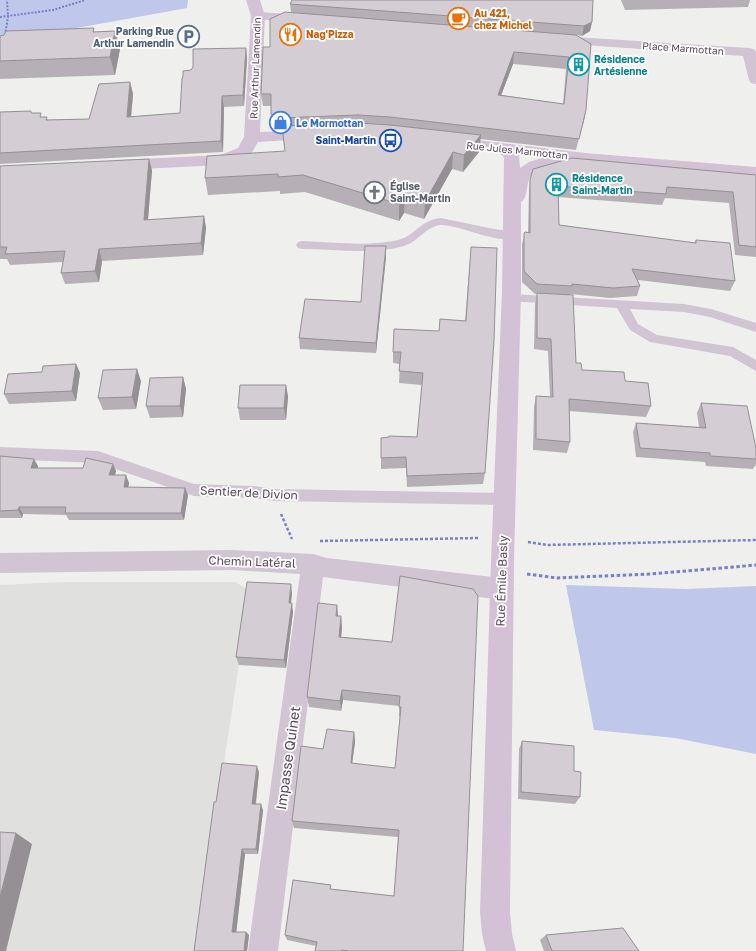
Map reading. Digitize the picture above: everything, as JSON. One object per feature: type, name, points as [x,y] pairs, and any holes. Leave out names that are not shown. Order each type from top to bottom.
[{"type":"street","name":"Rue Arthur Lamendin","points":[[252,137],[258,16],[253,0]]},
{"type":"street","points":[[258,16],[316,20]]},
{"type":"street","name":"Place Marmottan","points":[[549,39],[749,52],[756,80]]},
{"type":"street","points":[[104,166],[223,160],[245,151],[252,137],[330,134]]},
{"type":"street","name":"Rue Jules Marmottan","points":[[434,140],[584,158],[756,172]]},
{"type":"street","name":"Rue Émile Basly","points":[[469,145],[487,154],[497,163],[503,176],[513,210]]},
{"type":"street","name":"Rue Émile Basly","points":[[501,951],[497,934],[495,912],[504,499],[513,235],[512,159],[511,154],[503,149]]},
{"type":"street","name":"Rue Émile Basly","points":[[513,210],[523,176],[527,170],[555,160],[584,158]]},
{"type":"street","name":"Chemin Latéral","points":[[0,563],[232,560],[313,564],[327,568],[503,580]]},
{"type":"street","name":"Impasse Quinet","points":[[262,951],[313,564]]},
{"type":"lane","points":[[302,245],[381,246],[403,243],[416,236],[426,226],[438,222],[502,235],[513,235]]},
{"type":"lane","points":[[512,298],[684,308],[711,313],[756,328]]},
{"type":"lane","points":[[621,304],[634,327],[654,339],[734,352],[756,366]]},
{"type":"lane","name":"Sentier de Divion","points":[[0,453],[98,457],[194,490],[254,492],[275,495],[504,499]]},
{"type":"path","points":[[5,36],[8,16],[7,0]]},
{"type":"path","points":[[0,17],[52,10],[85,0]]},
{"type":"path","points":[[275,495],[280,514],[293,540],[304,550],[313,564]]},
{"type":"path","points":[[503,539],[547,545],[756,540]]},
{"type":"path","points":[[503,580],[651,574],[756,566]]},
{"type":"shaded area","points":[[0,0],[188,0],[187,8],[0,42]]},
{"type":"shaded area","points":[[62,582],[236,582],[250,592],[225,756],[199,951],[0,951],[0,585]]},
{"type":"shaded area","points":[[566,585],[686,589],[756,586],[756,754],[675,738],[594,730]]},
{"type":"building","points":[[292,0],[593,0],[592,22],[584,26],[290,4]]},
{"type":"building","points":[[285,12],[576,35],[591,44],[586,110],[579,139],[390,117],[358,115],[279,118],[271,114],[271,94],[261,94],[263,47],[270,47],[270,19]],"holes":[[[514,52],[569,57],[564,104],[498,95]]]},
{"type":"building","points":[[94,28],[93,32],[115,31],[110,57],[0,61],[0,36],[4,35],[6,31]]},
{"type":"building","points":[[246,48],[243,95],[222,96],[221,141],[0,153],[0,112],[31,111],[31,113],[41,113],[40,117],[47,117],[46,120],[89,119],[99,84],[130,82],[127,117],[180,113],[183,71],[191,70],[193,67],[193,49]]},
{"type":"building","points":[[358,123],[481,135],[464,155],[453,152],[425,202],[405,196],[399,204],[303,175],[278,177],[278,174],[205,178],[207,156],[285,151],[282,126]]},
{"type":"building","points":[[572,158],[756,175],[756,247],[739,245],[733,192],[667,187],[666,194],[558,186],[559,225],[696,243],[696,240],[730,243],[735,281],[632,269],[640,286],[613,288],[572,284],[572,286],[537,284],[524,271],[524,233],[530,233],[530,180],[533,169]]},
{"type":"building","points":[[149,159],[144,220],[204,216],[201,243],[99,249],[95,271],[61,273],[65,251],[5,254],[7,247],[0,247],[0,166]]},
{"type":"building","points":[[365,246],[386,246],[376,343],[299,338],[305,299],[361,302]]},
{"type":"building","points":[[471,247],[497,248],[494,341],[485,473],[407,476],[406,457],[381,458],[381,438],[389,436],[417,437],[423,373],[399,371],[401,352],[393,352],[394,329],[439,331],[440,319],[466,321]]},
{"type":"building","points":[[537,293],[573,295],[576,363],[581,363],[582,370],[624,372],[625,381],[648,383],[651,406],[569,399],[570,442],[536,439],[536,396],[553,397],[551,339],[537,338]]},
{"type":"building","points":[[76,364],[72,391],[4,394],[8,374],[42,372],[43,366]]},
{"type":"building","points":[[137,369],[132,397],[98,398],[103,370]]},
{"type":"building","points":[[183,377],[180,406],[146,406],[150,378]]},
{"type":"building","points":[[240,385],[286,385],[284,408],[238,408]]},
{"type":"building","points":[[701,403],[747,406],[756,448],[756,459],[710,456],[710,453],[640,448],[636,423],[706,428]]},
{"type":"building","points":[[0,456],[34,459],[31,468],[83,468],[86,458],[113,464],[109,475],[126,475],[124,487],[185,488],[181,513],[65,513],[66,507],[19,507],[18,510],[0,511]]},
{"type":"building","points":[[400,576],[473,589],[478,596],[463,951],[315,951],[317,942],[285,935],[293,880],[331,885],[330,889],[394,896],[399,830],[292,821],[301,746],[323,749],[327,729],[354,732],[351,763],[395,768],[401,707],[399,707],[400,696],[342,690],[340,701],[307,697],[318,603],[337,605],[336,616],[341,616],[339,637],[392,642]]},
{"type":"building","points":[[247,582],[291,584],[289,603],[292,603],[284,660],[236,657]]},
{"type":"building","points":[[522,741],[574,746],[574,771],[581,772],[580,797],[521,792]]},
{"type":"building","points":[[222,763],[257,766],[252,804],[261,804],[256,849],[242,849],[232,932],[246,932],[244,951],[194,951],[214,802],[216,802]]},
{"type":"building","points":[[0,832],[16,833],[0,897]]},
{"type":"building","points":[[623,928],[639,951],[552,951],[546,935]]},
{"type":"place","name":"Au 421, chez Michel","points":[[458,19]]},
{"type":"place","name":"Nag'Pizza","points":[[291,34]]},
{"type":"place","name":"Parking Rue Arthur Lamendin","points":[[189,37]]},
{"type":"place","name":"Résidence Artésienne","points":[[579,65]]},
{"type":"place","name":"Le Mormottan","points":[[281,123]]},
{"type":"place","name":"Saint-Martin","points":[[391,140]]},
{"type":"place","name":"Résidence Saint-Martin","points":[[557,184]]},
{"type":"place","name":"Église Saint-Martin","points":[[374,192]]}]
